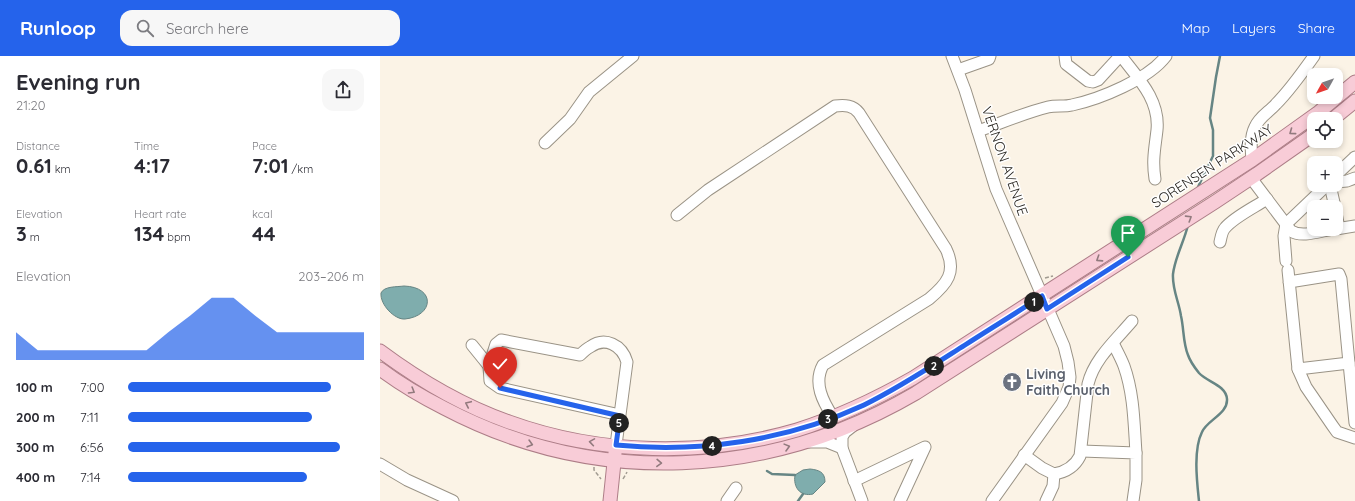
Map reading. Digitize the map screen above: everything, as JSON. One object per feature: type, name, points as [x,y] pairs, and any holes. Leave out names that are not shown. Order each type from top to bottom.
[{"type":"main road","name":"SORENSEN PARKWAY","points":[[380,351],[409,371],[465,404],[508,422],[550,434],[616,445],[676,448],[725,445],[781,434],[833,417],[863,405],[913,378],[1252,160],[1319,112],[1355,82]]},
{"type":"main road","points":[[1341,112],[1355,100]]},
{"type":"main road","points":[[380,369],[405,386],[448,411],[482,427],[531,445],[614,460],[668,463],[713,461],[766,453],[806,442],[854,424],[884,411],[916,393],[1251,178],[1307,139]]},
{"type":"main road","points":[[610,501],[616,445]]},
{"type":"street","points":[[545,143],[570,119],[589,92],[633,56]]},
{"type":"street","name":"VERNON AVENUE","points":[[952,56],[958,70],[978,131],[986,162],[996,189],[1047,309],[1061,337],[1070,372],[1069,387],[1064,400],[992,501]]},
{"type":"street","points":[[958,70],[989,59],[990,56]]},
{"type":"street","points":[[1065,56],[1066,64],[1088,81],[1093,82],[1098,80],[1120,56],[1139,79],[1152,98],[1157,111],[1157,128],[1153,167],[1155,179]]},
{"type":"street","points":[[978,131],[1049,106],[1071,106],[1094,99],[1139,79],[1162,61],[1166,56]]},
{"type":"street","points":[[1252,160],[1251,142],[1255,126],[1261,117],[1275,105],[1298,79],[1314,56]]},
{"type":"street","points":[[677,215],[708,190],[835,106],[845,104],[859,112],[946,249],[950,258],[951,271],[942,289],[930,299],[823,365],[819,372],[818,379],[820,393],[833,417]]},
{"type":"street","points":[[1343,170],[1355,157]]},
{"type":"street","points":[[1343,172],[1355,165]]},
{"type":"street","points":[[1251,178],[1291,230],[1296,233],[1307,233]]},
{"type":"street","points":[[1343,179],[1354,182]]},
{"type":"street","points":[[1320,192],[1286,224],[1284,236],[1298,369],[1306,387],[1337,432],[1355,438]]},
{"type":"street","points":[[1220,242],[1224,228],[1267,199]]},
{"type":"street","points":[[1343,228],[1355,226]]},
{"type":"street","points":[[1289,282],[1339,274],[1341,279],[1351,357],[1355,423]]},
{"type":"street","points":[[1024,455],[1042,468],[1054,474],[1071,467],[1078,460],[1082,451],[1088,384],[1091,374],[1097,362],[1132,321]]},
{"type":"street","points":[[616,445],[620,416],[627,362],[625,355],[619,347],[610,342],[601,342],[590,346],[580,355],[502,340],[496,344],[489,366],[490,381],[500,388],[620,416]]},
{"type":"street","points":[[1113,343],[1129,382],[1133,406],[1136,453],[1136,480],[1133,501]]},
{"type":"street","points":[[472,345],[489,366]]},
{"type":"street","points":[[1298,369],[1351,357]]},
{"type":"street","points":[[854,424],[842,437],[842,448],[862,501]]},
{"type":"street","points":[[806,442],[827,442],[842,448]]},
{"type":"street","points":[[854,481],[925,447],[900,501]]},
{"type":"street","points":[[1082,451],[1136,453]]},
{"type":"street","points":[[380,464],[407,480],[453,501]]},
{"type":"street","points":[[1046,501],[1053,486],[1054,474]]},
{"type":"street","points":[[728,501],[736,488]]},
{"type":"path","points":[[594,470],[601,478],[602,483]]},
{"type":"water","points":[[404,286],[422,291],[426,296],[427,302],[426,308],[422,313],[415,317],[401,319],[389,311],[381,298],[381,293],[388,288]]},
{"type":"water","points":[[810,469],[821,472],[824,476],[825,482],[813,494],[808,495],[798,490],[796,487],[795,475],[803,470]]},
{"type":"waterway","points":[[1197,189],[1213,156],[1213,130],[1210,118],[1220,56]]},
{"type":"waterway","points":[[1188,225],[1173,274],[1185,346],[1190,360],[1197,371],[1202,376],[1220,387],[1226,394],[1227,399],[1224,409],[1208,424],[1199,439],[1196,466],[1199,501]]},
{"type":"waterway","points":[[767,471],[772,474],[795,475]]},
{"type":"waterway","points":[[798,501],[803,494]]},
{"type":"place","name":"Living Faith Church","points":[[1012,382]]},
{"type":"route","points":[[500,388],[620,416],[616,445],[660,448],[708,447],[766,438],[820,422],[863,405],[887,393],[1042,296],[1047,309],[1128,257]]}]
